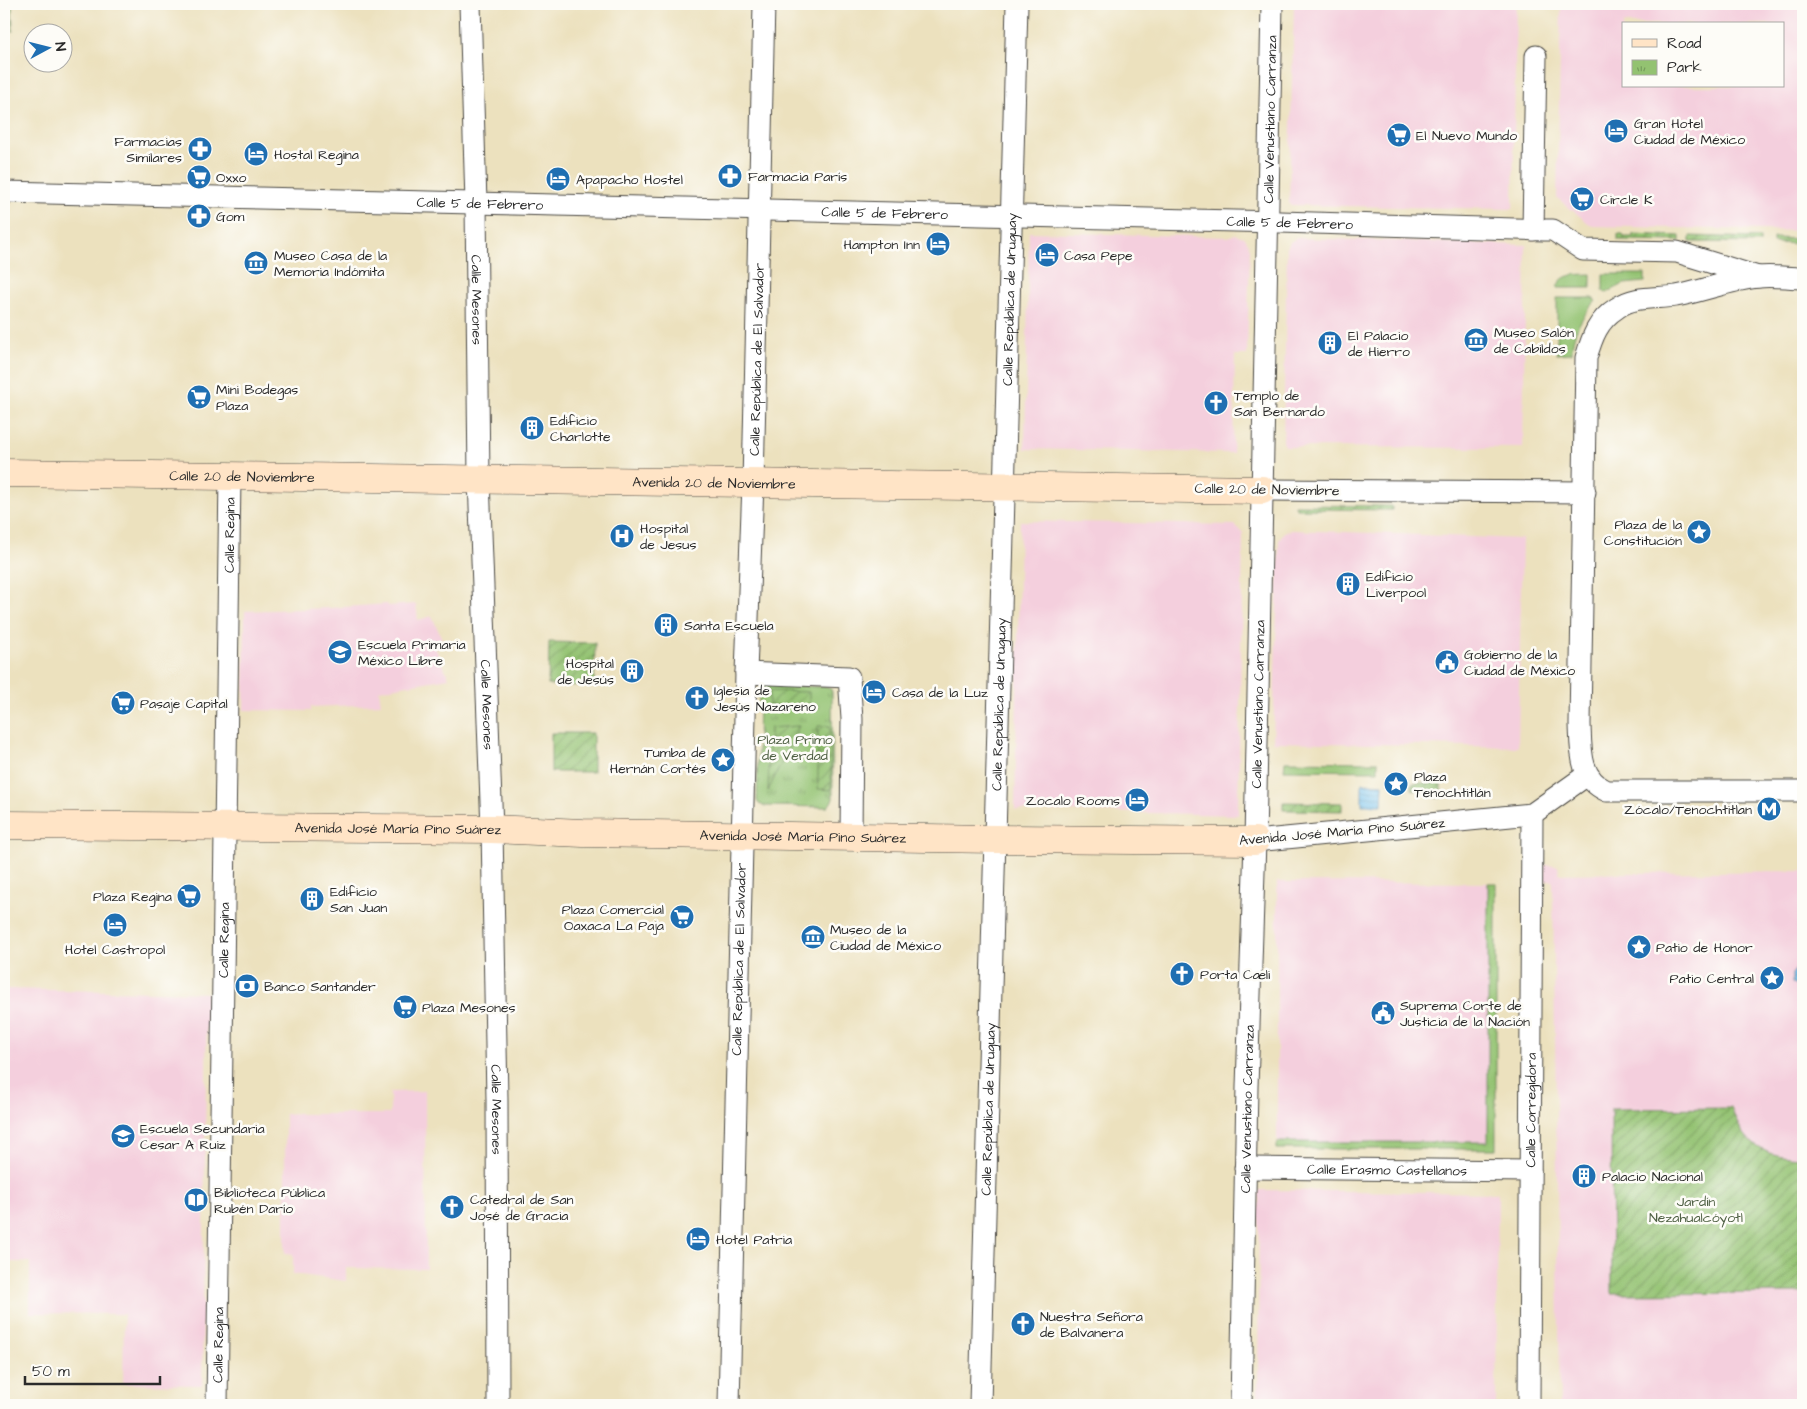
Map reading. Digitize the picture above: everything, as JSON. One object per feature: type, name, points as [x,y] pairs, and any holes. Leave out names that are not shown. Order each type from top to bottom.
[{"type":"main road","name":"Calle 20 de Noviembre","points":[[4,473],[479,479]]},
{"type":"main road","name":"Avenida 20 de Noviembre","points":[[479,479],[950,485]]},
{"type":"main road","name":"Calle 20 de Noviembre","points":[[950,485],[1262,490]]},
{"type":"main road","name":"Avenida José María Pino Suárez","points":[[4,824],[492,829],[995,840],[1255,841]]},
{"type":"street","name":"Calle Mesones","points":[[470,4],[476,203],[479,479],[492,829],[497,1110],[498,1405]]},
{"type":"street","name":"Calle República de El Salvador","points":[[729,1405],[734,1102],[753,483],[764,4]]},
{"type":"street","name":"Calle República de Uruguay","points":[[980,1405],[1017,4]]},
{"type":"street","name":"Calle Venustiano Carranza","points":[[1241,1405],[1245,1168],[1255,841],[1272,4]]},
{"type":"street","points":[[1533,230],[1536,56]]},
{"type":"street","name":"Calle 5 de Febrero","points":[[4,192],[1553,230],[1583,250],[1677,252],[1758,277]]},
{"type":"street","points":[[1803,278],[1758,277],[1674,296],[1645,297],[1619,306],[1600,323],[1591,339],[1586,358],[1580,724],[1581,757],[1587,775],[1599,788],[1607,791],[1803,791]]},
{"type":"street","name":"Calle Regina","points":[[217,1405],[230,476]]},
{"type":"street","name":"Calle 20 de Noviembre","points":[[1262,490],[1585,492]]},
{"type":"street","points":[[746,674],[849,677],[852,719],[851,836]]},
{"type":"street","name":"Avenida José María Pino Suárez","points":[[1255,841],[1532,814],[1587,775]]},
{"type":"street","name":"Calle Corregidora","points":[[1529,1405],[1532,814]]},
{"type":"street","name":"Calle Erasmo Castellanos","points":[[1245,1168],[1530,1171]]},
{"type":"shaded area","points":[[1294,4],[1516,4],[1513,209],[1289,205]]},
{"type":"shaded area","points":[[1561,4],[1803,4],[1803,231],[1592,226],[1557,198]]},
{"type":"shaded area","points":[[1029,232],[1228,237],[1235,234],[1246,239],[1250,248],[1247,355],[1235,355],[1233,453],[1025,449]]},
{"type":"shaded area","points":[[1297,238],[1526,245],[1523,448],[1286,447],[1283,442],[1287,248],[1290,242]]},
{"type":"shaded area","points":[[1020,521],[1235,525],[1243,534],[1238,815],[1015,810]]},
{"type":"shaded area","points":[[1292,530],[1522,539],[1518,747],[1273,742],[1279,540],[1284,532]]},
{"type":"shaded area","name":"Escuela Primaria México Libre","points":[[387,604],[388,606],[416,604],[418,620],[432,616],[442,639],[433,643],[449,678],[379,690],[381,704],[311,707],[311,711],[244,710],[245,611]]},
{"type":"shaded area","name":"Palacio Nacional","points":[[1544,865],[1558,866],[1559,874],[1803,871],[1803,1405],[1560,1405],[1553,884],[1552,880],[1545,881]]},
{"type":"shaded area","name":"Suprema Corte de Justicia de la Nación","points":[[1277,882],[1496,883],[1496,1149],[1277,1149]]},
{"type":"shaded area","name":"Escuela Secundaria Cesar A Ruiz","points":[[4,989],[207,993],[202,1385],[123,1384],[124,1314],[30,1313],[30,1262],[4,1262]]},
{"type":"shaded area","points":[[425,1091],[426,1269],[346,1268],[346,1281],[293,1274],[293,1254],[285,1253],[285,1114],[390,1114],[390,1092]]},
{"type":"shaded area","points":[[1259,1190],[1498,1193],[1496,1405],[1258,1405]]},
{"type":"green space","points":[[4,4],[12,4],[13,31],[4,31]]},
{"type":"green space","points":[[1618,234],[1623,234],[1624,237],[1633,237],[1633,234],[1680,236],[1680,241],[1618,240]]},
{"type":"green space","points":[[1690,236],[1760,238],[1760,243],[1690,242]]},
{"type":"green space","points":[[1773,238],[1803,239],[1803,244],[1773,243]]},
{"type":"green space","points":[[1591,274],[1591,288],[1557,288],[1562,279],[1566,277]]},
{"type":"green space","points":[[1603,274],[1645,274],[1645,282],[1624,284],[1606,293],[1603,291]]},
{"type":"green space","points":[[1557,298],[1592,298],[1596,301],[1579,325],[1572,346],[1572,353],[1557,354]]},
{"type":"green space","points":[[1295,505],[1392,506],[1392,510],[1296,509]]},
{"type":"green space","points":[[549,642],[595,643],[594,686],[548,685]]},
{"type":"green space","name":"Plaza Primo de Verdad","points":[[767,685],[825,687],[831,689],[833,799],[828,807],[764,806],[757,801],[759,693],[762,687]]},
{"type":"green space","points":[[769,691],[809,692],[809,707],[769,706]]},
{"type":"green space","points":[[799,726],[768,791],[770,728]]},
{"type":"green space","points":[[818,726],[830,726],[831,790],[818,789]]},
{"type":"green space","points":[[551,733],[593,733],[593,772],[551,772]]},
{"type":"green space","points":[[1285,761],[1378,762],[1378,771],[1284,770]]},
{"type":"green space","points":[[1412,783],[1441,783],[1441,798],[1435,798],[1435,790],[1412,790]]},
{"type":"green space","points":[[1283,802],[1342,803],[1342,811],[1283,810]]},
{"type":"green space","points":[[1488,883],[1496,883],[1496,1149],[1277,1149],[1277,1142],[1488,1142]]},
{"type":"green space","name":"Jardín Nezahualcóyotl","points":[[1731,1108],[1742,1131],[1757,1146],[1777,1155],[1803,1158],[1803,1293],[1612,1294],[1611,1109]]},
{"type":"water","points":[[1362,783],[1383,784],[1382,805],[1362,805]]},
{"type":"water","points":[[1798,967],[1803,967],[1803,988],[1798,988],[1792,983],[1792,974]]},
{"type":"place","name":"Gran Hotel Ciudad de México","points":[[1616,131]]},
{"type":"place","name":"El Nuevo Mundo","points":[[1399,135]]},
{"type":"place","name":"Farmacias Similares","points":[[200,149]]},
{"type":"place","name":"Hostal Regina","points":[[256,154]]},
{"type":"place","name":"Farmacia París","points":[[730,176]]},
{"type":"place","name":"Oxxo","points":[[199,177]]},
{"type":"place","name":"Apapacho Hostel","points":[[558,179]]},
{"type":"place","name":"Circle K","points":[[1582,199]]},
{"type":"place","name":"Gom","points":[[199,216]]},
{"type":"place","name":"Hampton Inn","points":[[938,244]]},
{"type":"place","name":"Casa Pepe","points":[[1047,255]]},
{"type":"place","name":"Museo Casa de la Memoria Indómita","points":[[256,263]]},
{"type":"place","name":"Museo Salón de Cabildos","points":[[1476,340]]},
{"type":"place","name":"El Palacio de Hierro","points":[[1330,343]]},
{"type":"place","name":"Mini Bodegas Plaza","points":[[199,397]]},
{"type":"place","name":"Templo de San Bernardo","points":[[1216,403]]},
{"type":"place","name":"Edificio Charlotte","points":[[532,428]]},
{"type":"place","name":"Plaza de la Constitución","points":[[1699,532]]},
{"type":"place","name":"Hospital de Jesus","points":[[622,536]]},
{"type":"place","name":"Edificio Liverpool","points":[[1348,584]]},
{"type":"place","name":"Santa Escuela","points":[[666,625]]},
{"type":"place","name":"Escuela Primaria México Libre","points":[[340,652]]},
{"type":"place","name":"Gobierno de la Ciudad de México","points":[[1447,662]]},
{"type":"place","name":"Hospital de Jesús","points":[[632,671]]},
{"type":"place","name":"Casa de la Luz","points":[[874,692]]},
{"type":"place","name":"Iglesia de Jesús Nazareno","points":[[697,698]]},
{"type":"place","name":"Pasaje Capital","points":[[123,703]]},
{"type":"place","name":"Tumba de Hernán Cortés","points":[[723,760]]},
{"type":"place","name":"Plaza Tenochtitlán","points":[[1396,784]]},
{"type":"place","name":"Zocalo Rooms","points":[[1137,800]]},
{"type":"place","name":"Zócalo/Tenochtitlan","points":[[1769,809]]},
{"type":"place","name":"Plaza Regina","points":[[189,896]]},
{"type":"place","name":"Edificio San Juan","points":[[312,899]]},
{"type":"place","name":"Plaza Comercial Oaxaca La Paja","points":[[682,917]]},
{"type":"place","name":"Hotel Castropol","points":[[115,925]]},
{"type":"place","name":"Museo de la Ciudad de México","points":[[813,937]]},
{"type":"place","name":"Patio de Honor","points":[[1639,947]]},
{"type":"place","name":"Porta Cæli","points":[[1182,974]]},
{"type":"place","name":"Patio Central","points":[[1772,978]]},
{"type":"place","name":"Banco Santander","points":[[247,986]]},
{"type":"place","name":"Plaza Mesones","points":[[405,1007]]},
{"type":"place","name":"Suprema Corte de Justicia de la Nación","points":[[1383,1013]]},
{"type":"place","name":"Escuela Secundaria Cesar A Ruiz","points":[[123,1136]]},
{"type":"place","name":"Palacio Nacional","points":[[1584,1176]]},
{"type":"place","name":"Biblioteca Pública Rubén Darío","points":[[196,1200]]},
{"type":"place","name":"Catedral de San José de Gracia","points":[[452,1207]]},
{"type":"place","name":"Hotel Patria","points":[[698,1239]]},
{"type":"place","name":"Nuestra Señora de Balvanera","points":[[1023,1324]]}]
